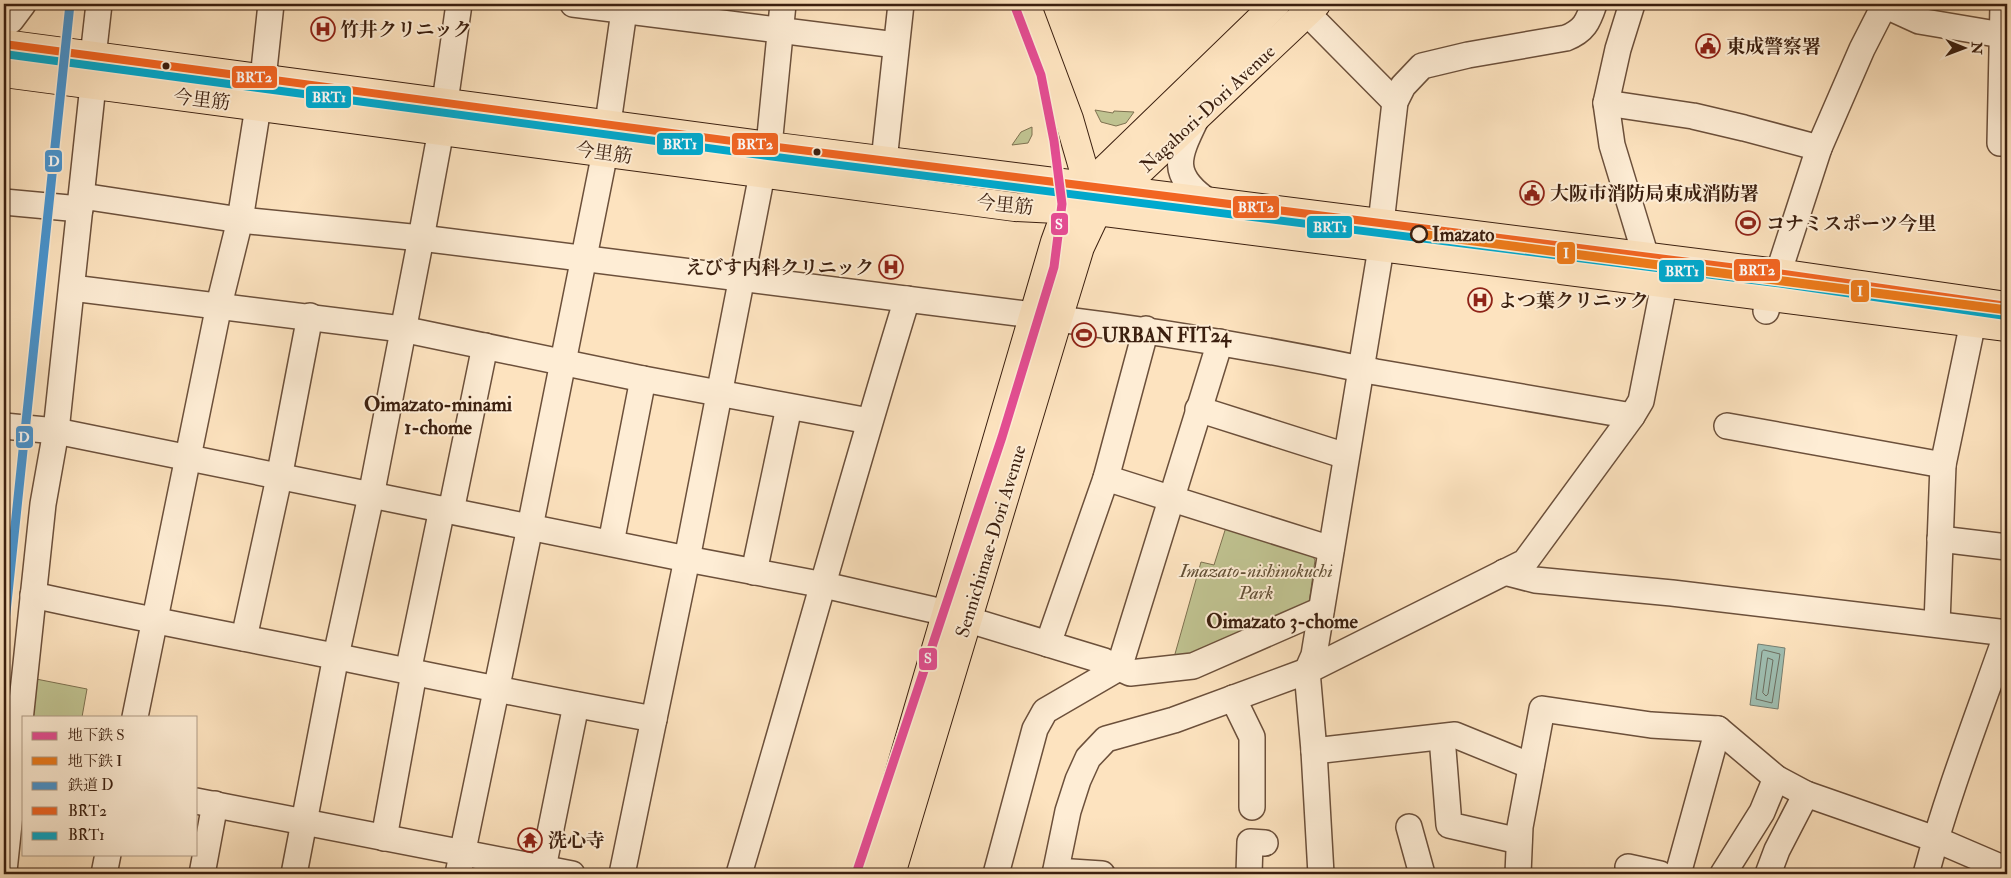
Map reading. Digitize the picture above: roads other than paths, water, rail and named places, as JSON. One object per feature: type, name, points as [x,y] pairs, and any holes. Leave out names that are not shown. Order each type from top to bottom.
[{"type":"main road","points":[[1026,4],[1069,119],[1092,199]]},
{"type":"main road","name":"Nagahori-Dori Avenue","points":[[1092,199],[1276,4]]},
{"type":"main road","name":"Nagahori-Dori Avenue","points":[[1092,199],[1118,191],[1311,8]]},
{"type":"main road","name":"今里筋","points":[[13,46],[608,123],[884,161],[1092,199],[1381,236],[1646,257],[1771,294],[2007,327]]},
{"type":"main road","name":"今里筋","points":[[4,74],[1015,207],[1067,209],[1092,199]]},
{"type":"main road","name":"今里筋","points":[[1118,191],[1209,202],[1381,236],[1664,284],[1771,294],[2007,306]]},
{"type":"main road","name":"Sennichimae-Dori Avenue","points":[[1046,317],[1080,247],[1092,199]]},
{"type":"main road","name":"Sennichimae-Dori Avenue","points":[[870,874],[957,616],[1046,317],[1067,209]]},
{"type":"main road","name":"Sennichimae-Dori Avenue","points":[[891,874],[957,616]]},
{"type":"street","points":[[4,25],[11,20],[23,4]]},
{"type":"street","points":[[93,57],[99,4]]},
{"type":"street","points":[[262,79],[271,4]]},
{"type":"street","points":[[294,874],[336,656],[371,496],[421,238],[446,102],[459,4]]},
{"type":"street","points":[[573,4],[624,7],[896,45]]},
{"type":"street","points":[[770,146],[780,29],[784,4]]},
{"type":"street","points":[[884,161],[901,4]]},
{"type":"street","points":[[1321,874],[1307,671],[1314,655],[1361,369],[1381,236],[1395,102],[1403,86],[1422,66],[1468,55],[1566,38],[1579,33],[1587,24],[1594,4]]},
{"type":"street","points":[[1632,4],[1618,50],[1606,102],[1612,144],[1646,257]]},
{"type":"street","points":[[2003,4],[2002,35],[2005,60],[2000,143],[2007,143]]},
{"type":"street","points":[[1771,294],[1819,148],[1862,49],[1884,5],[1919,21],[2002,35]]},
{"type":"street","points":[[608,123],[624,7]]},
{"type":"street","points":[[1311,8],[1395,102]]},
{"type":"street","points":[[4,74],[13,46]]},
{"type":"street","points":[[4,871],[43,504],[56,431],[93,85]]},
{"type":"street","points":[[1606,102],[1693,116],[1819,148]]},
{"type":"street","points":[[135,716],[219,305],[240,220],[258,107]]},
{"type":"street","points":[[1197,117],[1186,139],[1180,166],[1183,178],[1191,190],[1209,202]]},
{"type":"street","points":[[460,864],[564,362],[605,152]]},
{"type":"street","points":[[622,874],[687,559],[762,174]]},
{"type":"street","points":[[4,202],[81,203],[421,238],[742,280],[1146,329],[1632,416]]},
{"type":"street","points":[[1102,874],[1056,872],[1068,811],[1078,780],[1088,758],[1106,739],[1174,720],[1307,671],[1525,562],[1632,416],[1640,401],[1664,284]]},
{"type":"street","points":[[72,288],[310,316],[402,329],[643,379],[869,421]]},
{"type":"street","points":[[739,874],[824,585],[869,421],[906,299]]},
{"type":"street","points":[[244,638],[279,478],[310,316]]},
{"type":"street","points":[[1937,624],[1943,465],[1973,322]]},
{"type":"street","points":[[1048,644],[1106,478],[1146,329]]},
{"type":"street","points":[[996,874],[1034,729],[1045,711],[1119,668],[1220,342]]},
{"type":"street","points":[[384,838],[411,672],[446,510],[486,346]]},
{"type":"street","points":[[611,543],[643,379]]},
{"type":"street","points":[[754,572],[789,407]]},
{"type":"street","points":[[1198,409],[1346,456]]},
{"type":"street","points":[[4,426],[56,431],[279,478],[824,585],[957,616],[1104,661],[1130,673],[1193,666],[1321,610]]},
{"type":"street","points":[[1727,426],[1943,465]]},
{"type":"street","points":[[1106,478],[1331,548]]},
{"type":"street","points":[[1940,539],[2007,547]]},
{"type":"street","points":[[1504,572],[1535,580],[1672,593],[2007,633],[1996,691],[1935,839],[1926,874]]},
{"type":"street","points":[[33,595],[154,622],[336,656],[495,690],[654,719]]},
{"type":"street","points":[[1233,698],[1252,737],[1252,807]]},
{"type":"street","points":[[542,868],[576,705]]},
{"type":"street","points":[[1518,874],[1519,841],[1542,709],[1651,725],[1718,729],[1776,778],[1806,794],[1935,839],[2007,870]]},
{"type":"street","points":[[1678,874],[1718,729]]},
{"type":"street","points":[[1314,751],[1455,735],[1531,766]]},
{"type":"street","points":[[1442,737],[1450,825],[1519,841]]},
{"type":"street","points":[[1723,874],[1762,812],[1776,778]]},
{"type":"street","points":[[1768,874],[1777,850],[1806,794]]},
{"type":"street","points":[[202,874],[206,802],[384,838],[460,864],[542,868],[572,874]]},
{"type":"street","points":[[1409,827],[1422,874]]},
{"type":"street","points":[[1249,874],[1250,842],[1265,843]]},
{"type":"street","points":[[104,874],[108,856]]},
{"type":"street","points":[[1628,867],[1660,874]]},
{"type":"water","points":[[1758,644],[1785,648],[1778,709],[1750,705]]},
{"type":"metro line","name":"S","points":[[856,874],[1002,437],[1054,267],[1062,204],[1054,141],[1041,75],[1014,4]]},
{"type":"metro line","name":"I","points":[[1419,234],[2007,310]]},
{"type":"rail line","name":"D","points":[[4,631],[70,4]]},
{"type":"place","name":"竹井クリニック","points":[[323,29]]},
{"type":"place","name":"東成警察署","points":[[1708,46]]},
{"type":"place","name":"大阪市消防局東成消防署","points":[[1532,193]]},
{"type":"place","name":"コナミスポーツ今里","points":[[1748,223]]},
{"type":"place","name":"Imazato","points":[[1419,234]]},
{"type":"place","name":"えびす内科クリニック","points":[[891,267]]},
{"type":"place","name":"よつ葉クリニック","points":[[1480,300]]},
{"type":"place","name":"URBAN FIT24","points":[[1084,335]]},
{"type":"place","name":"洗心寺","points":[[530,840]]},
{"type":"district","name":"Oimazato-minami 1-chome","points":[[438,416]]},
{"type":"district","name":"Oimazato 3-chome","points":[[1282,621]]},
{"type":"park label","name":"Imazato-nishinokuchi Park","points":[[1256,581]]}]
